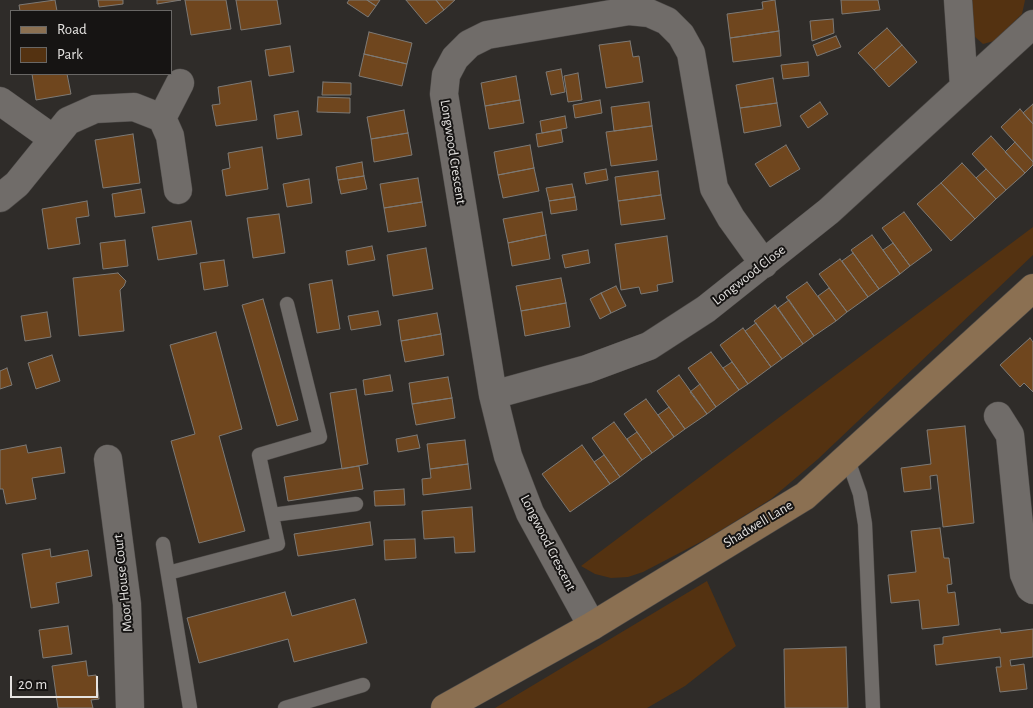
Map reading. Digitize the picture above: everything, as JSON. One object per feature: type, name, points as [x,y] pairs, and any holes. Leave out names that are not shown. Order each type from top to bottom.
[{"type":"street","points":[[958,0],[964,87]]},
{"type":"street","name":"Longwood Crescent","points":[[592,626],[530,513],[508,456],[492,395],[444,94],[446,75],[455,58],[469,44],[486,35],[575,10],[649,13],[667,21],[682,35],[691,53],[714,188],[731,218],[764,264]]},
{"type":"street","name":"Longwood Close","points":[[492,395],[587,370],[649,346],[706,309],[829,211],[1033,24]]},
{"type":"street","points":[[162,118],[180,83]]},
{"type":"street","points":[[0,101],[52,138]]},
{"type":"street","points":[[0,198],[23,177],[52,138],[68,121],[96,109],[134,106],[162,118],[170,136],[178,190]]},
{"type":"street","name":"Shadwell Lane","points":[[446,708],[592,626],[805,496],[1033,288]]},
{"type":"street","points":[[998,416],[1010,435],[1024,574],[1030,588],[1033,590]]},
{"type":"street","name":"Moor House Court","points":[[108,459],[127,604],[130,708]]},
{"type":"lane","points":[[168,573],[278,544],[259,455],[320,437],[287,304]]},
{"type":"lane","points":[[847,457],[860,494],[865,524],[873,708]]},
{"type":"lane","points":[[272,515],[356,504]]},
{"type":"lane","points":[[163,544],[190,708]]},
{"type":"lane","points":[[285,708],[364,685]]},
{"type":"green space","points":[[971,0],[1025,0],[1022,14],[994,41],[983,44],[974,36]]},
{"type":"green space","points":[[1033,227],[1033,255],[818,459],[771,499],[710,537],[643,572],[628,577],[611,578],[595,574],[581,566]]},
{"type":"green space","points":[[707,581],[736,646],[685,686],[647,708],[495,708]]},
{"type":"building","points":[[55,0],[57,10],[20,10],[19,5]]},
{"type":"building","points":[[98,0],[123,0],[123,4],[99,7]]},
{"type":"building","points":[[157,0],[181,0],[157,4]]},
{"type":"building","points":[[185,0],[226,0],[231,29],[191,35]]},
{"type":"building","points":[[236,0],[277,0],[281,24],[241,30]]},
{"type":"building","points":[[349,0],[367,0],[376,6],[368,17],[347,3]]},
{"type":"building","points":[[367,0],[380,0],[376,6]]},
{"type":"building","points":[[406,0],[436,0],[444,10],[426,24]]},
{"type":"building","points":[[436,0],[455,0],[444,10]]},
{"type":"building","points":[[775,0],[779,31],[730,38],[727,14],[763,9],[762,2]]},
{"type":"building","points":[[841,0],[878,0],[880,10],[842,14]]},
{"type":"building","points":[[833,19],[834,33],[812,41],[810,21]]},
{"type":"building","points":[[887,28],[902,45],[874,70],[858,53]]},
{"type":"building","points":[[779,31],[781,56],[733,62],[730,38]]},
{"type":"building","points":[[369,32],[412,43],[407,64],[364,54]]},
{"type":"building","points":[[836,36],[841,47],[817,56],[813,45]]},
{"type":"building","points":[[630,41],[633,57],[639,56],[643,82],[606,88],[599,45]]},
{"type":"building","points":[[902,45],[917,62],[889,87],[874,70]]},
{"type":"building","points":[[290,46],[294,72],[269,76],[265,50]]},
{"type":"building","points":[[364,54],[407,64],[402,86],[359,76]]},
{"type":"building","points":[[808,62],[809,76],[783,79],[781,65]]},
{"type":"building","points":[[561,69],[565,92],[551,95],[546,72]]},
{"type":"building","points":[[578,73],[582,100],[568,102],[564,76]]},
{"type":"building","points":[[32,75],[67,75],[71,94],[36,100]]},
{"type":"building","points":[[516,76],[520,100],[485,106],[481,83]]},
{"type":"building","points":[[773,78],[777,103],[740,108],[736,85]]},
{"type":"building","points":[[251,81],[257,120],[216,126],[212,105],[220,104],[218,87]]},
{"type":"building","points":[[323,82],[351,83],[351,95],[322,95]]},
{"type":"building","points":[[318,97],[350,98],[350,113],[317,112]]},
{"type":"building","points":[[520,100],[524,123],[489,129],[485,106]]},
{"type":"building","points":[[600,100],[602,113],[575,118],[573,105]]},
{"type":"building","points":[[649,102],[652,126],[614,131],[611,107]]},
{"type":"building","points":[[820,102],[828,114],[808,128],[800,116]]},
{"type":"building","points":[[777,103],[781,126],[744,133],[740,108]]},
{"type":"building","points":[[1033,104],[1033,124],[1023,113]]},
{"type":"building","points":[[1020,109],[1033,124],[1033,162],[1001,127]]},
{"type":"building","points":[[404,110],[408,133],[371,139],[367,117]]},
{"type":"building","points":[[298,111],[302,135],[277,139],[274,115]]},
{"type":"building","points":[[565,116],[567,128],[542,133],[540,121]]},
{"type":"building","points":[[652,126],[657,160],[611,166],[606,132]]},
{"type":"building","points":[[561,130],[563,142],[538,147],[536,134]]},
{"type":"building","points":[[408,133],[412,155],[374,162],[371,139]]},
{"type":"building","points":[[133,134],[140,183],[103,188],[95,140]]},
{"type":"building","points":[[991,136],[1025,173],[1006,190],[972,154]]},
{"type":"building","points":[[1015,142],[1033,162],[1033,165],[1025,173],[1005,152]]},
{"type":"building","points":[[530,145],[534,168],[498,175],[494,152]]},
{"type":"building","points":[[786,145],[800,169],[770,187],[755,164]]},
{"type":"building","points":[[262,147],[268,189],[226,196],[222,170],[230,168],[228,153]]},
{"type":"building","points":[[362,162],[364,176],[338,180],[336,167]]},
{"type":"building","points":[[962,163],[996,199],[975,219],[941,183]]},
{"type":"building","points":[[534,168],[539,191],[503,198],[498,175]]},
{"type":"building","points":[[606,169],[608,180],[586,184],[584,173]]},
{"type":"building","points":[[986,169],[1006,190],[996,199],[976,178]]},
{"type":"building","points":[[658,171],[661,195],[618,201],[615,177]]},
{"type":"building","points":[[364,176],[367,189],[341,194],[338,180]]},
{"type":"building","points":[[418,178],[422,202],[384,208],[380,184]]},
{"type":"building","points":[[309,179],[312,203],[287,207],[283,184]]},
{"type":"building","points":[[941,183],[975,219],[951,241],[917,204]]},
{"type":"building","points":[[572,184],[575,197],[549,201],[546,188]]},
{"type":"building","points":[[141,189],[145,213],[115,217],[112,194]]},
{"type":"building","points":[[661,195],[665,219],[621,225],[618,201]]},
{"type":"building","points":[[575,197],[577,210],[551,214],[549,201]]},
{"type":"building","points":[[87,201],[89,216],[76,218],[80,244],[48,249],[42,209]]},
{"type":"building","points":[[422,202],[426,226],[388,232],[384,208]]},
{"type":"building","points":[[542,212],[546,235],[508,243],[503,219]]},
{"type":"building","points":[[904,212],[932,250],[910,266],[882,228]]},
{"type":"building","points":[[279,214],[285,253],[253,258],[247,218]]},
{"type":"building","points":[[191,221],[197,254],[158,260],[152,227]]},
{"type":"building","points":[[546,235],[550,259],[512,266],[508,243]]},
{"type":"building","points":[[872,235],[900,274],[879,289],[851,250]]},
{"type":"building","points":[[667,236],[673,282],[657,285],[658,291],[641,294],[639,287],[621,290],[615,244]]},
{"type":"building","points":[[125,240],[128,266],[103,269],[100,243]]},
{"type":"building","points":[[893,243],[910,266],[900,274],[883,250]]},
{"type":"building","points":[[372,246],[375,260],[348,265],[346,251]]},
{"type":"building","points":[[426,248],[433,289],[393,296],[387,255]]},
{"type":"building","points":[[588,250],[590,263],[565,268],[562,255]]},
{"type":"building","points":[[853,253],[879,289],[868,297],[842,261]]},
{"type":"building","points":[[840,259],[868,297],[847,312],[819,274]]},
{"type":"building","points":[[224,260],[228,286],[204,290],[200,263]]},
{"type":"building","points":[[118,273],[126,281],[120,290],[124,331],[79,336],[73,278]]},
{"type":"building","points":[[561,278],[566,303],[521,311],[516,286]]},
{"type":"building","points":[[332,280],[340,329],[317,333],[309,284]]},
{"type":"building","points":[[807,282],[836,321],[814,336],[786,297]]},
{"type":"building","points":[[616,286],[626,306],[611,313],[601,293]]},
{"type":"building","points":[[829,288],[847,312],[836,321],[818,296]]},
{"type":"building","points":[[601,293],[611,313],[600,319],[590,299]]},
{"type":"building","points":[[263,299],[298,420],[277,426],[242,305]]},
{"type":"building","points":[[789,300],[814,336],[803,344],[778,308]]},
{"type":"building","points":[[566,303],[570,327],[525,336],[521,311]]},
{"type":"building","points":[[775,305],[803,344],[782,359],[754,321]]},
{"type":"building","points":[[378,311],[381,325],[351,330],[348,316]]},
{"type":"building","points":[[47,312],[51,337],[25,341],[21,316]]},
{"type":"building","points":[[437,313],[441,334],[401,341],[398,320]]},
{"type":"building","points":[[756,323],[782,359],[771,367],[745,331]]},
{"type":"building","points":[[743,328],[771,367],[748,384],[720,345]]},
{"type":"building","points":[[216,332],[242,429],[219,436],[245,531],[199,543],[171,441],[195,434],[170,345]]},
{"type":"building","points":[[441,334],[444,355],[405,362],[401,341]]},
{"type":"building","points":[[1030,338],[1033,342],[1033,392],[1024,383],[1020,387],[1000,365]]},
{"type":"building","points":[[711,352],[739,390],[716,407],[688,368]]},
{"type":"building","points":[[52,355],[60,381],[36,389],[28,363]]},
{"type":"building","points":[[732,362],[748,384],[739,390],[723,368]]},
{"type":"building","points":[[7,368],[12,385],[0,389],[0,371]]},
{"type":"building","points":[[390,375],[393,391],[365,395],[363,380]]},
{"type":"building","points":[[679,375],[707,414],[685,429],[657,391]]},
{"type":"building","points":[[448,377],[452,398],[412,404],[409,383]]},
{"type":"building","points":[[700,384],[716,407],[707,414],[690,392]]},
{"type":"building","points":[[356,389],[368,464],[342,469],[330,393]]},
{"type":"building","points":[[452,398],[455,418],[416,425],[412,404]]},
{"type":"building","points":[[646,399],[674,437],[652,453],[624,414]]},
{"type":"building","points":[[669,407],[685,429],[674,437],[658,415]]},
{"type":"building","points":[[614,422],[642,460],[620,477],[592,438]]},
{"type":"building","points":[[965,426],[974,523],[943,527],[937,475],[930,476],[931,489],[904,492],[901,468],[931,464],[927,430]]},
{"type":"building","points":[[637,432],[652,453],[642,460],[627,439]]},
{"type":"building","points":[[417,435],[420,448],[398,452],[396,439]]},
{"type":"building","points":[[465,440],[468,464],[430,469],[427,444]]},
{"type":"building","points":[[26,445],[28,453],[61,447],[65,473],[32,478],[36,499],[6,504],[3,489],[0,489],[0,450]]},
{"type":"building","points":[[582,445],[610,484],[570,512],[542,474]]},
{"type":"building","points":[[604,455],[620,477],[610,484],[594,462]]},
{"type":"building","points":[[468,464],[471,489],[423,495],[422,479],[431,478],[430,469]]},
{"type":"building","points":[[359,466],[363,489],[288,501],[284,477]]},
{"type":"building","points":[[404,489],[405,505],[375,506],[374,491]]},
{"type":"building","points":[[472,507],[475,552],[455,553],[454,537],[424,539],[422,511]]},
{"type":"building","points":[[370,522],[373,545],[298,556],[294,534]]},
{"type":"building","points":[[940,528],[944,558],[949,558],[952,584],[947,585],[948,593],[955,592],[959,625],[922,629],[919,600],[891,603],[888,575],[916,572],[911,531]]},
{"type":"building","points":[[415,539],[416,558],[385,560],[384,540]]},
{"type":"building","points":[[50,549],[51,557],[88,550],[92,576],[56,583],[59,603],[31,608],[22,554]]},
{"type":"building","points":[[285,592],[292,616],[355,599],[367,643],[294,662],[288,639],[199,663],[187,618]]},
{"type":"building","points":[[68,626],[72,654],[43,658],[39,630]]},
{"type":"building","points":[[1000,629],[1001,633],[1033,629],[1033,657],[1010,660],[1011,666],[1024,664],[1027,689],[1000,692],[996,667],[1001,667],[1000,657],[936,665],[934,645],[943,644],[943,637]]},
{"type":"building","points":[[846,647],[848,708],[785,708],[784,649]]},
{"type":"building","points":[[86,661],[88,676],[96,675],[99,699],[91,700],[93,708],[58,708],[52,666]]}]
